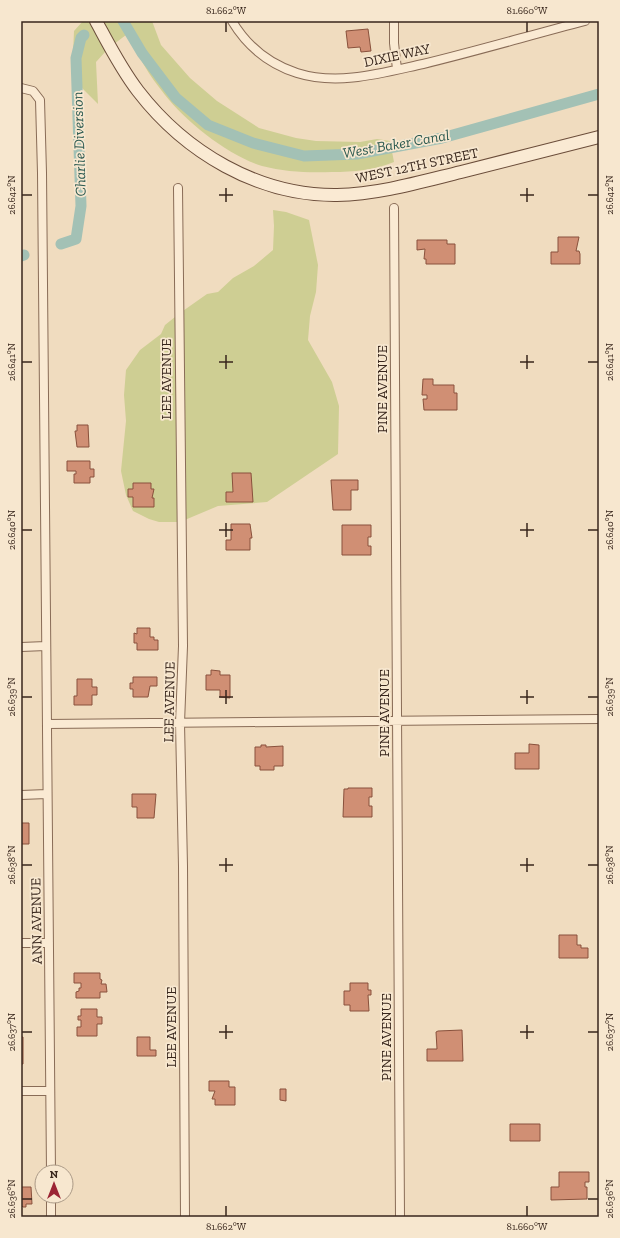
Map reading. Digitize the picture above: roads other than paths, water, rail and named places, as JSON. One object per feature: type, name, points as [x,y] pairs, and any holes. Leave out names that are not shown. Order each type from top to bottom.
[{"type":"street","name":"WEST 12TH STREET","points":[[96,21],[123,70],[137,90],[152,109],[179,135],[198,150],[230,169],[259,181],[295,191],[335,195],[386,190],[599,137]]},
{"type":"street","name":"DIXIE WAY","points":[[232,21],[248,42],[276,65],[296,73],[318,78],[349,78],[397,69],[451,57],[584,21]]},
{"type":"street","points":[[394,21],[394,43],[397,69]]},
{"type":"street","name":"ANN AVENUE","points":[[21,88],[33,91],[40,100],[42,173],[51,1164]]},
{"type":"street","name":"LEE AVENUE","points":[[178,188],[183,646],[180,723],[183,874],[185,1217]]},
{"type":"street","name":"PINE AVENUE","points":[[394,208],[400,1217]]},
{"type":"street","points":[[21,647],[46,646]]},
{"type":"street","points":[[47,724],[599,719]]},
{"type":"street","points":[[21,795],[47,794]]},
{"type":"street","points":[[21,943],[48,943]]},
{"type":"street","points":[[21,1091],[50,1091]]},
{"type":"street","points":[[51,1204],[51,1217]]},
{"type":"waterway","name":"West Baker Canal","points":[[123,21],[142,53],[176,98],[208,125],[253,143],[304,156],[357,154],[442,138],[599,94]]},
{"type":"waterway","name":"Charlie Diversion","points":[[61,244],[76,239],[81,206],[76,58],[81,38],[84,35]]}]
